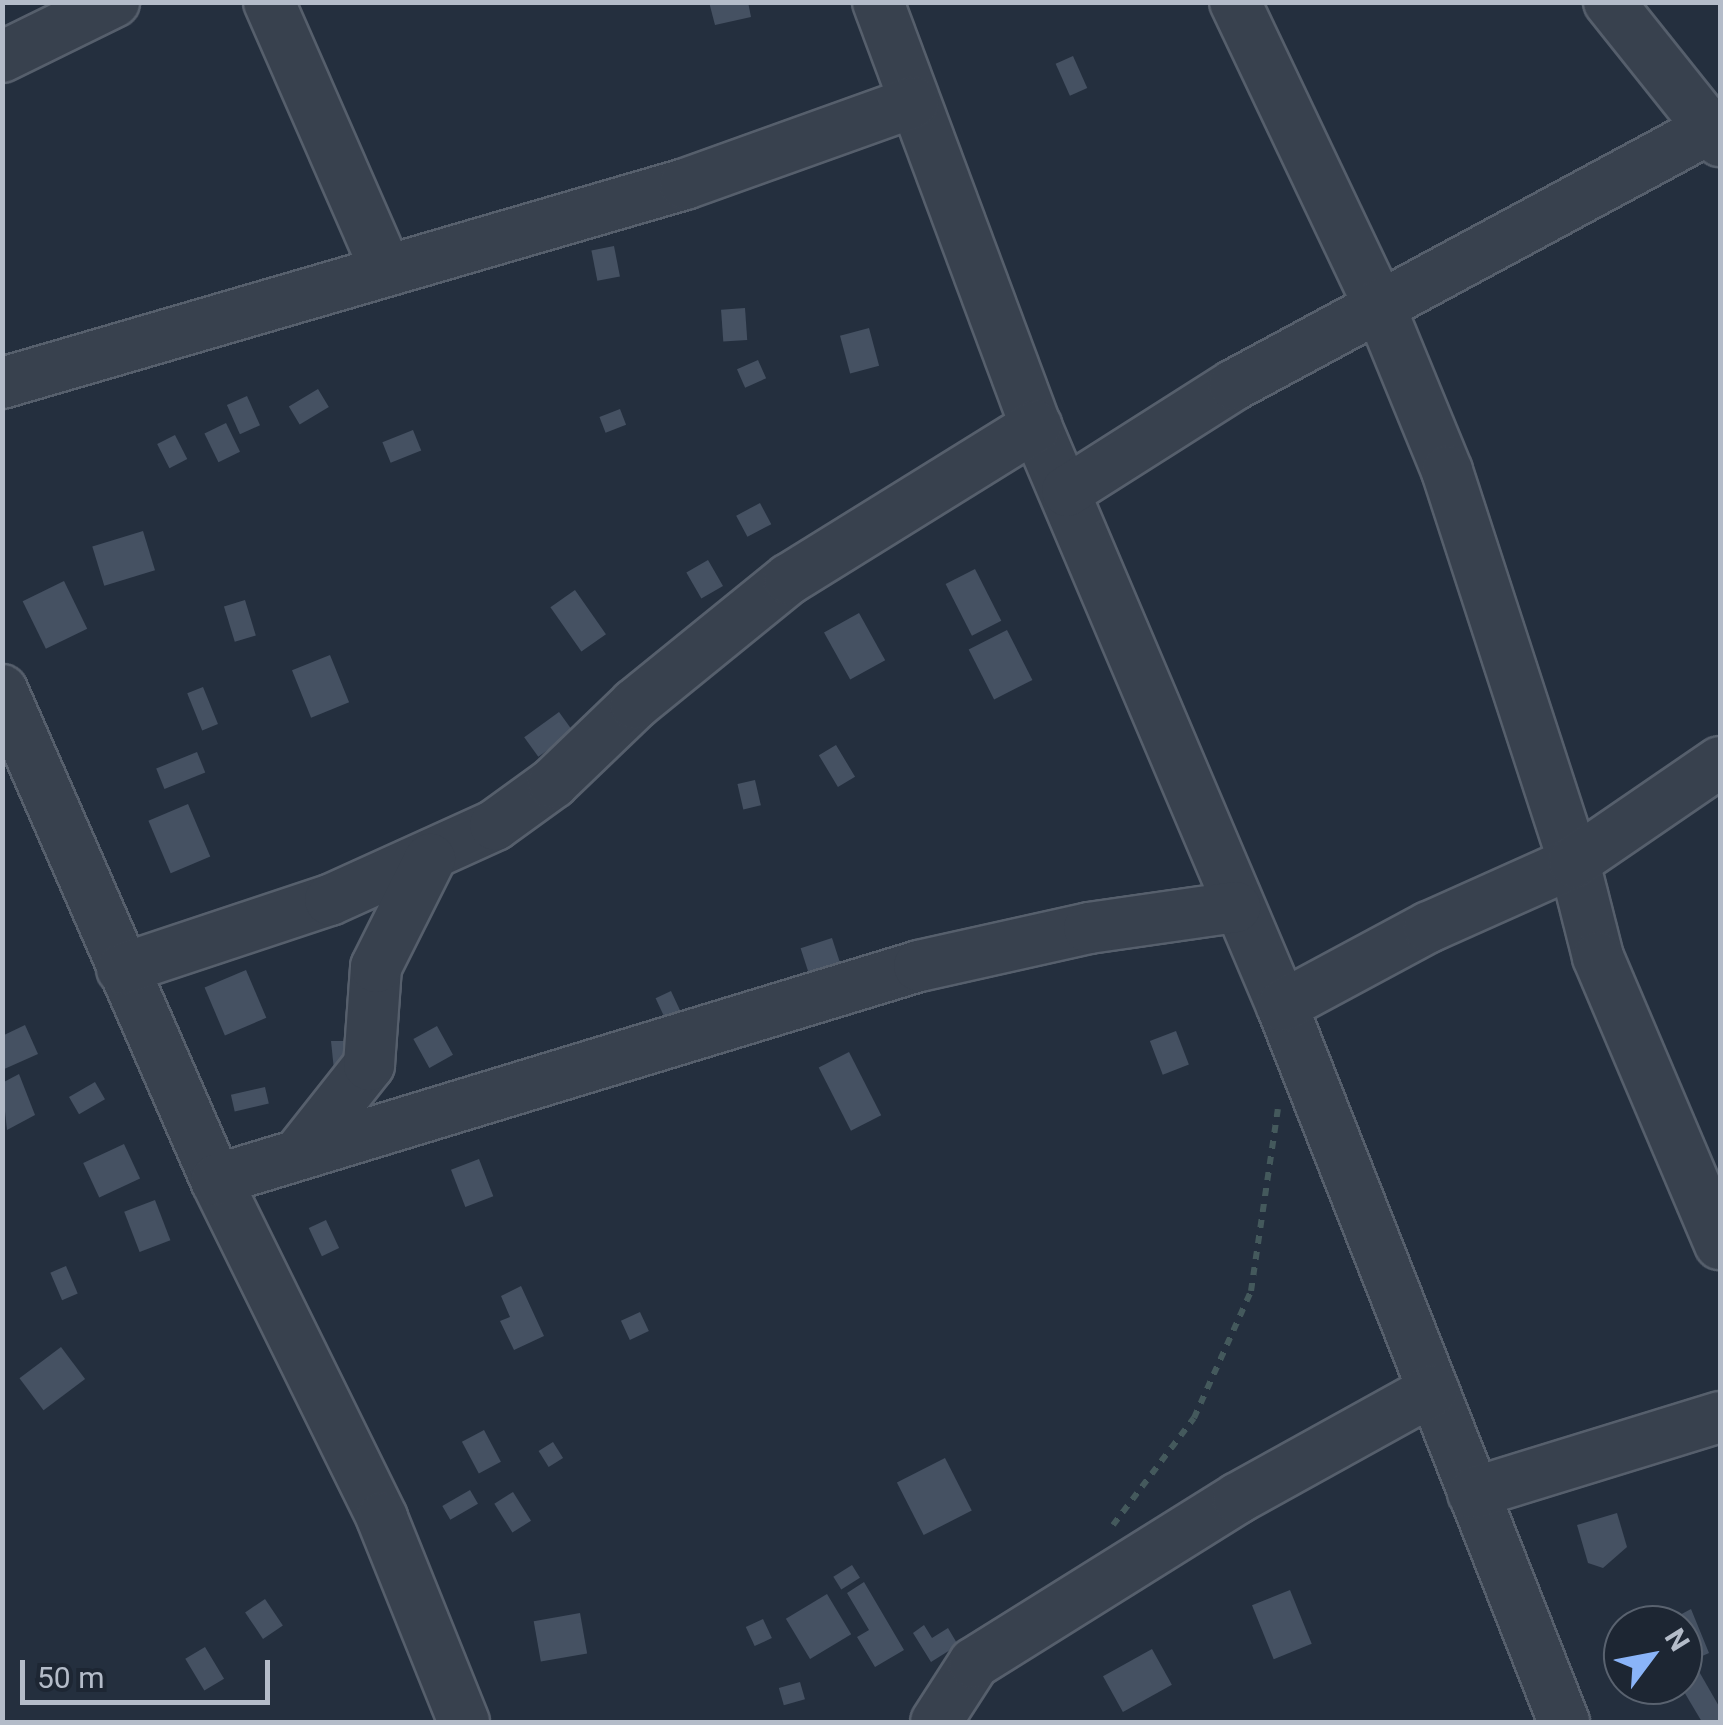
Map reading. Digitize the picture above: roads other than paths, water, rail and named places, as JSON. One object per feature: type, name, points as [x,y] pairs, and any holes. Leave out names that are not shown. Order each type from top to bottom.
[{"type":"street","points":[[2,57],[114,2]]},
{"type":"street","points":[[269,2],[385,268]]},
{"type":"street","points":[[878,2],[1036,426],[1067,491],[1235,906],[1282,1006],[1564,1722]]},
{"type":"street","points":[[1235,2],[1379,305],[1447,470],[1574,862],[1598,957],[1720,1244]]},
{"type":"street","points":[[1067,491],[1234,385],[1379,305],[1718,131],[1609,2]]},
{"type":"street","points":[[2,383],[385,268],[685,184],[914,102]]},
{"type":"street","points":[[122,969],[430,859],[554,783],[636,704],[789,579],[1036,426]]},
{"type":"street","points":[[2,690],[23,792],[122,969],[216,1180],[382,1518],[464,1722]]},
{"type":"street","points":[[1282,1006],[1430,926],[1574,862],[1720,762]]},
{"type":"street","points":[[302,1151],[370,1064],[376,967],[430,859]]},
{"type":"street","points":[[216,1180],[302,1151],[604,1067],[920,966],[1089,928],[1235,906]]},
{"type":"street","points":[[936,1722],[974,1663],[1238,1498],[1433,1390]]},
{"type":"street","points":[[1473,1493],[1720,1417]]}]
